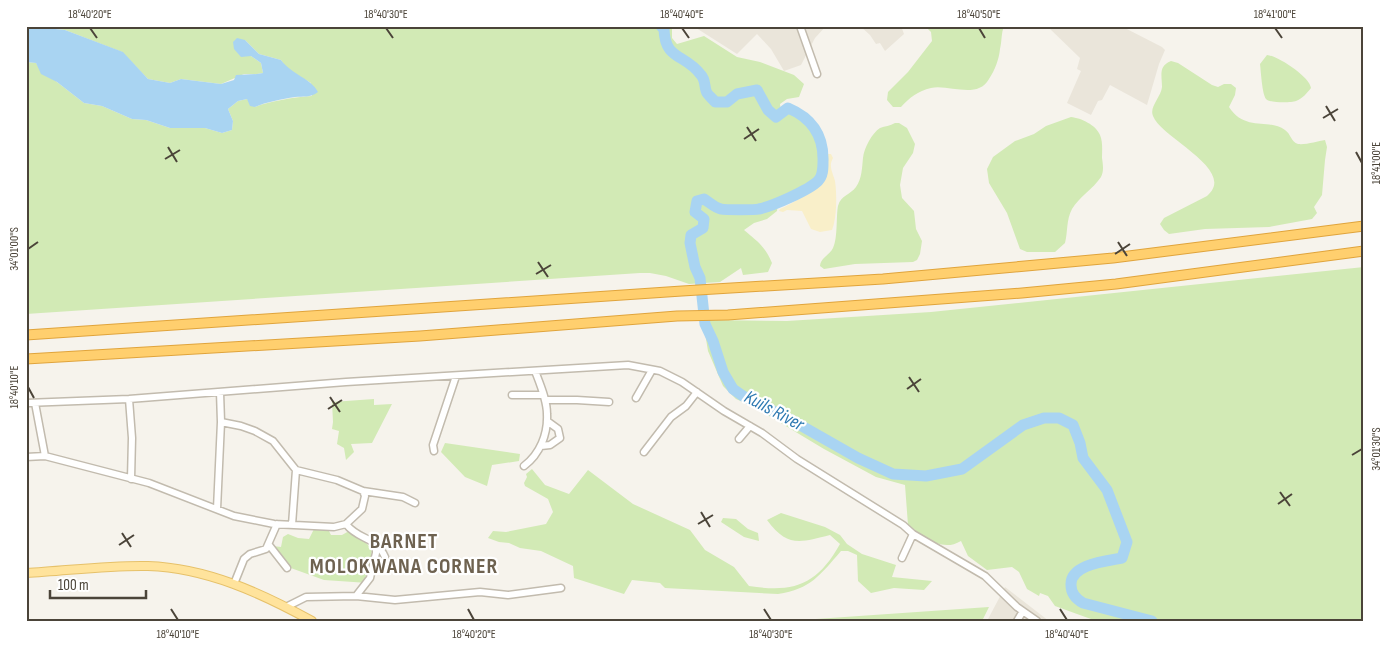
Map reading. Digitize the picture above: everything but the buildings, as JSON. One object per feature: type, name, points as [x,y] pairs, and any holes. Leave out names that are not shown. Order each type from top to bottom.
[{"type":"highway","points":[[26,335],[883,279],[1113,258],[1364,226]]},
{"type":"highway","points":[[26,359],[420,336],[1022,293],[1088,287],[1364,251]]},
{"type":"main road","points":[[26,573],[150,566],[199,574],[258,593],[312,621]]},
{"type":"street","points":[[800,26],[817,74]]},
{"type":"street","points":[[26,404],[128,399],[628,365],[660,371],[750,426],[797,459],[903,525],[914,534],[985,576],[1023,611],[1037,621]]},
{"type":"street","points":[[636,398],[652,370]]},
{"type":"street","points":[[524,466],[538,453],[547,421],[544,398],[535,371]]},
{"type":"street","points":[[434,451],[433,445],[456,376]]},
{"type":"street","points":[[217,510],[221,422],[220,392]]},
{"type":"street","points":[[644,452],[671,417],[686,406],[697,392]]},
{"type":"street","points":[[512,395],[609,402]]},
{"type":"street","points":[[128,399],[132,438],[131,479]]},
{"type":"street","points":[[35,403],[45,456]]},
{"type":"street","points":[[541,446],[550,445],[560,438],[557,427],[547,421]]},
{"type":"street","points":[[221,422],[241,426],[273,440],[296,470],[337,480],[364,491],[403,497],[415,503]]},
{"type":"street","points":[[739,439],[750,426]]},
{"type":"street","points":[[26,457],[45,456],[149,483],[217,510],[243,518],[277,524],[334,527],[346,524],[362,509],[365,496],[364,491]]},
{"type":"street","points":[[292,525],[296,470]]},
{"type":"street","points":[[234,584],[244,559],[250,554],[264,550],[269,544],[277,524]]},
{"type":"street","points":[[346,524],[357,534],[376,544],[385,557]]},
{"type":"street","points":[[902,558],[914,534]]},
{"type":"street","points":[[269,544],[287,568]]},
{"type":"street","points":[[356,596],[370,578],[376,553],[376,544]]},
{"type":"street","points":[[286,607],[306,597],[356,596],[395,600],[480,592],[508,595],[561,588]]},
{"type":"street","points":[[1017,621],[1023,611]]},
{"type":"shaded area","points":[[693,26],[826,26],[815,38],[801,65],[784,71],[771,49],[757,34],[737,54]]},
{"type":"shaded area","points":[[860,26],[901,26],[904,34],[885,51],[880,43],[876,44]]},
{"type":"shaded area","points":[[1047,26],[1121,26],[1162,47],[1165,50],[1147,105],[1110,85],[1102,100],[1098,101],[1091,115],[1067,103],[1081,71],[1077,69],[1080,58]]},
{"type":"shaded area","points":[[1005,587],[1049,621],[987,621]]},
{"type":"green space","points":[[30,26],[672,26],[672,38],[677,44],[704,36],[737,57],[760,62],[794,75],[804,84],[799,97],[787,99],[780,104],[781,112],[788,108],[803,117],[814,128],[821,142],[822,170],[819,179],[811,187],[789,198],[778,201],[777,211],[767,219],[754,223],[744,230],[760,244],[769,257],[772,263],[768,272],[743,275],[741,268],[720,282],[689,284],[666,276],[640,273],[26,314],[26,62],[36,63],[39,68],[84,103],[102,106],[132,119],[146,120],[170,128],[205,128],[222,133],[232,130],[233,121],[228,109],[238,101],[247,99],[255,107],[298,97],[312,96],[311,83],[287,69],[281,60],[259,54],[245,40],[251,56],[261,63],[263,73],[244,74],[221,84],[181,79],[170,83],[148,79],[122,52],[65,30]]},
{"type":"green space","points":[[925,26],[1004,26],[993,72],[984,85],[977,89],[931,88],[914,95],[901,107],[893,107],[887,100],[888,92],[908,72],[932,41],[931,32]]},
{"type":"green space","points":[[1267,55],[1285,63],[1300,73],[1311,88],[1296,101],[1275,102],[1266,99],[1260,64]]},
{"type":"green space","points":[[1171,61],[1178,63],[1212,85],[1218,87],[1224,84],[1231,84],[1236,88],[1229,107],[1235,115],[1242,119],[1279,127],[1285,130],[1294,142],[1298,144],[1325,140],[1327,147],[1322,195],[1314,207],[1317,213],[1312,219],[1269,227],[1205,229],[1169,234],[1164,230],[1160,224],[1164,218],[1207,196],[1214,186],[1213,176],[1206,165],[1159,125],[1153,116],[1153,109],[1162,87],[1162,69]]},
{"type":"green space","points":[[1071,117],[1088,123],[1098,131],[1102,141],[1102,175],[1072,209],[1065,243],[1055,252],[1027,252],[1020,249],[1007,213],[989,183],[987,169],[993,157],[1015,141],[1034,134],[1046,126]]},
{"type":"green space","points":[[899,123],[907,128],[915,144],[913,153],[903,168],[900,185],[902,198],[914,211],[916,229],[922,241],[920,254],[917,260],[913,262],[855,264],[824,269],[820,266],[823,258],[831,251],[835,244],[839,202],[854,190],[858,184],[864,154],[871,137],[880,128]]},
{"type":"green space","points":[[1364,267],[1364,621],[1097,621],[1055,606],[1048,596],[1040,593],[1039,596],[1027,589],[1019,572],[1012,567],[987,570],[968,556],[961,541],[947,545],[933,542],[908,525],[905,485],[876,477],[824,449],[754,407],[736,399],[723,386],[708,351],[705,333],[709,320],[787,321],[931,312]]},
{"type":"green space","points":[[374,399],[374,405],[392,404],[372,443],[351,444],[354,452],[346,460],[344,448],[337,444],[339,431],[332,429],[332,402]]},
{"type":"green space","points":[[445,443],[520,454],[519,461],[492,465],[487,486],[465,477],[441,452]]},
{"type":"green space","points":[[532,469],[545,485],[569,494],[588,470],[633,504],[690,530],[705,550],[734,567],[749,586],[779,588],[792,587],[803,583],[822,569],[840,544],[830,535],[802,541],[788,539],[774,529],[767,520],[781,513],[825,527],[840,535],[847,544],[862,554],[896,565],[892,577],[932,581],[924,590],[894,588],[871,593],[858,581],[857,555],[848,551],[841,551],[814,580],[799,589],[789,592],[778,594],[665,588],[660,583],[632,580],[624,594],[574,578],[573,566],[541,551],[520,548],[488,538],[493,531],[506,532],[546,524],[553,512],[548,499],[525,486],[524,483],[527,477],[526,474]]},
{"type":"green space","points":[[723,518],[736,519],[748,529],[758,533],[759,541],[744,537],[721,522]]},
{"type":"green space","points":[[314,529],[328,529],[331,535],[342,535],[349,531],[361,538],[372,549],[368,583],[324,580],[288,567],[273,546],[281,547],[283,537],[288,534],[298,538],[309,539]]},
{"type":"green space","points":[[989,607],[982,621],[916,621],[915,619],[912,621],[787,621]]},
{"type":"sand","points":[[828,154],[831,154],[833,158],[831,167],[836,186],[836,213],[832,230],[820,232],[811,229],[802,211],[779,211],[812,191],[823,181],[827,174],[826,159]]},
{"type":"water","points":[[26,26],[65,30],[123,52],[148,79],[170,83],[181,79],[221,84],[234,80],[236,75],[263,73],[261,63],[251,56],[241,57],[234,49],[233,42],[237,38],[245,40],[259,54],[281,60],[290,69],[311,83],[318,92],[309,96],[280,100],[255,107],[250,106],[247,99],[238,101],[228,109],[233,121],[232,130],[222,133],[205,128],[170,128],[146,120],[132,119],[102,106],[84,103],[57,82],[41,74],[36,63],[26,62]]},
{"type":"waterway","name":"Kuils River","points":[[661,26],[664,29],[668,47],[701,75],[704,79],[707,93],[715,102],[727,102],[737,94],[757,90],[768,110],[776,117],[788,108],[804,117],[819,136],[823,153],[822,172],[818,181],[807,189],[765,207],[752,210],[721,209],[704,199],[697,201],[695,212],[704,219],[703,228],[691,235],[690,243],[695,267],[700,278],[705,324],[713,341],[723,372],[733,389],[858,458],[893,474],[926,476],[962,469],[1023,425],[1044,418],[1059,418],[1073,425],[1083,458],[1107,490],[1127,542],[1122,558],[1099,562],[1076,572],[1072,578],[1071,585],[1073,594],[1083,603],[1152,621]]},
{"type":"district","name":"BARNET MOLOKWANA CORNER","points":[[404,554]]}]
